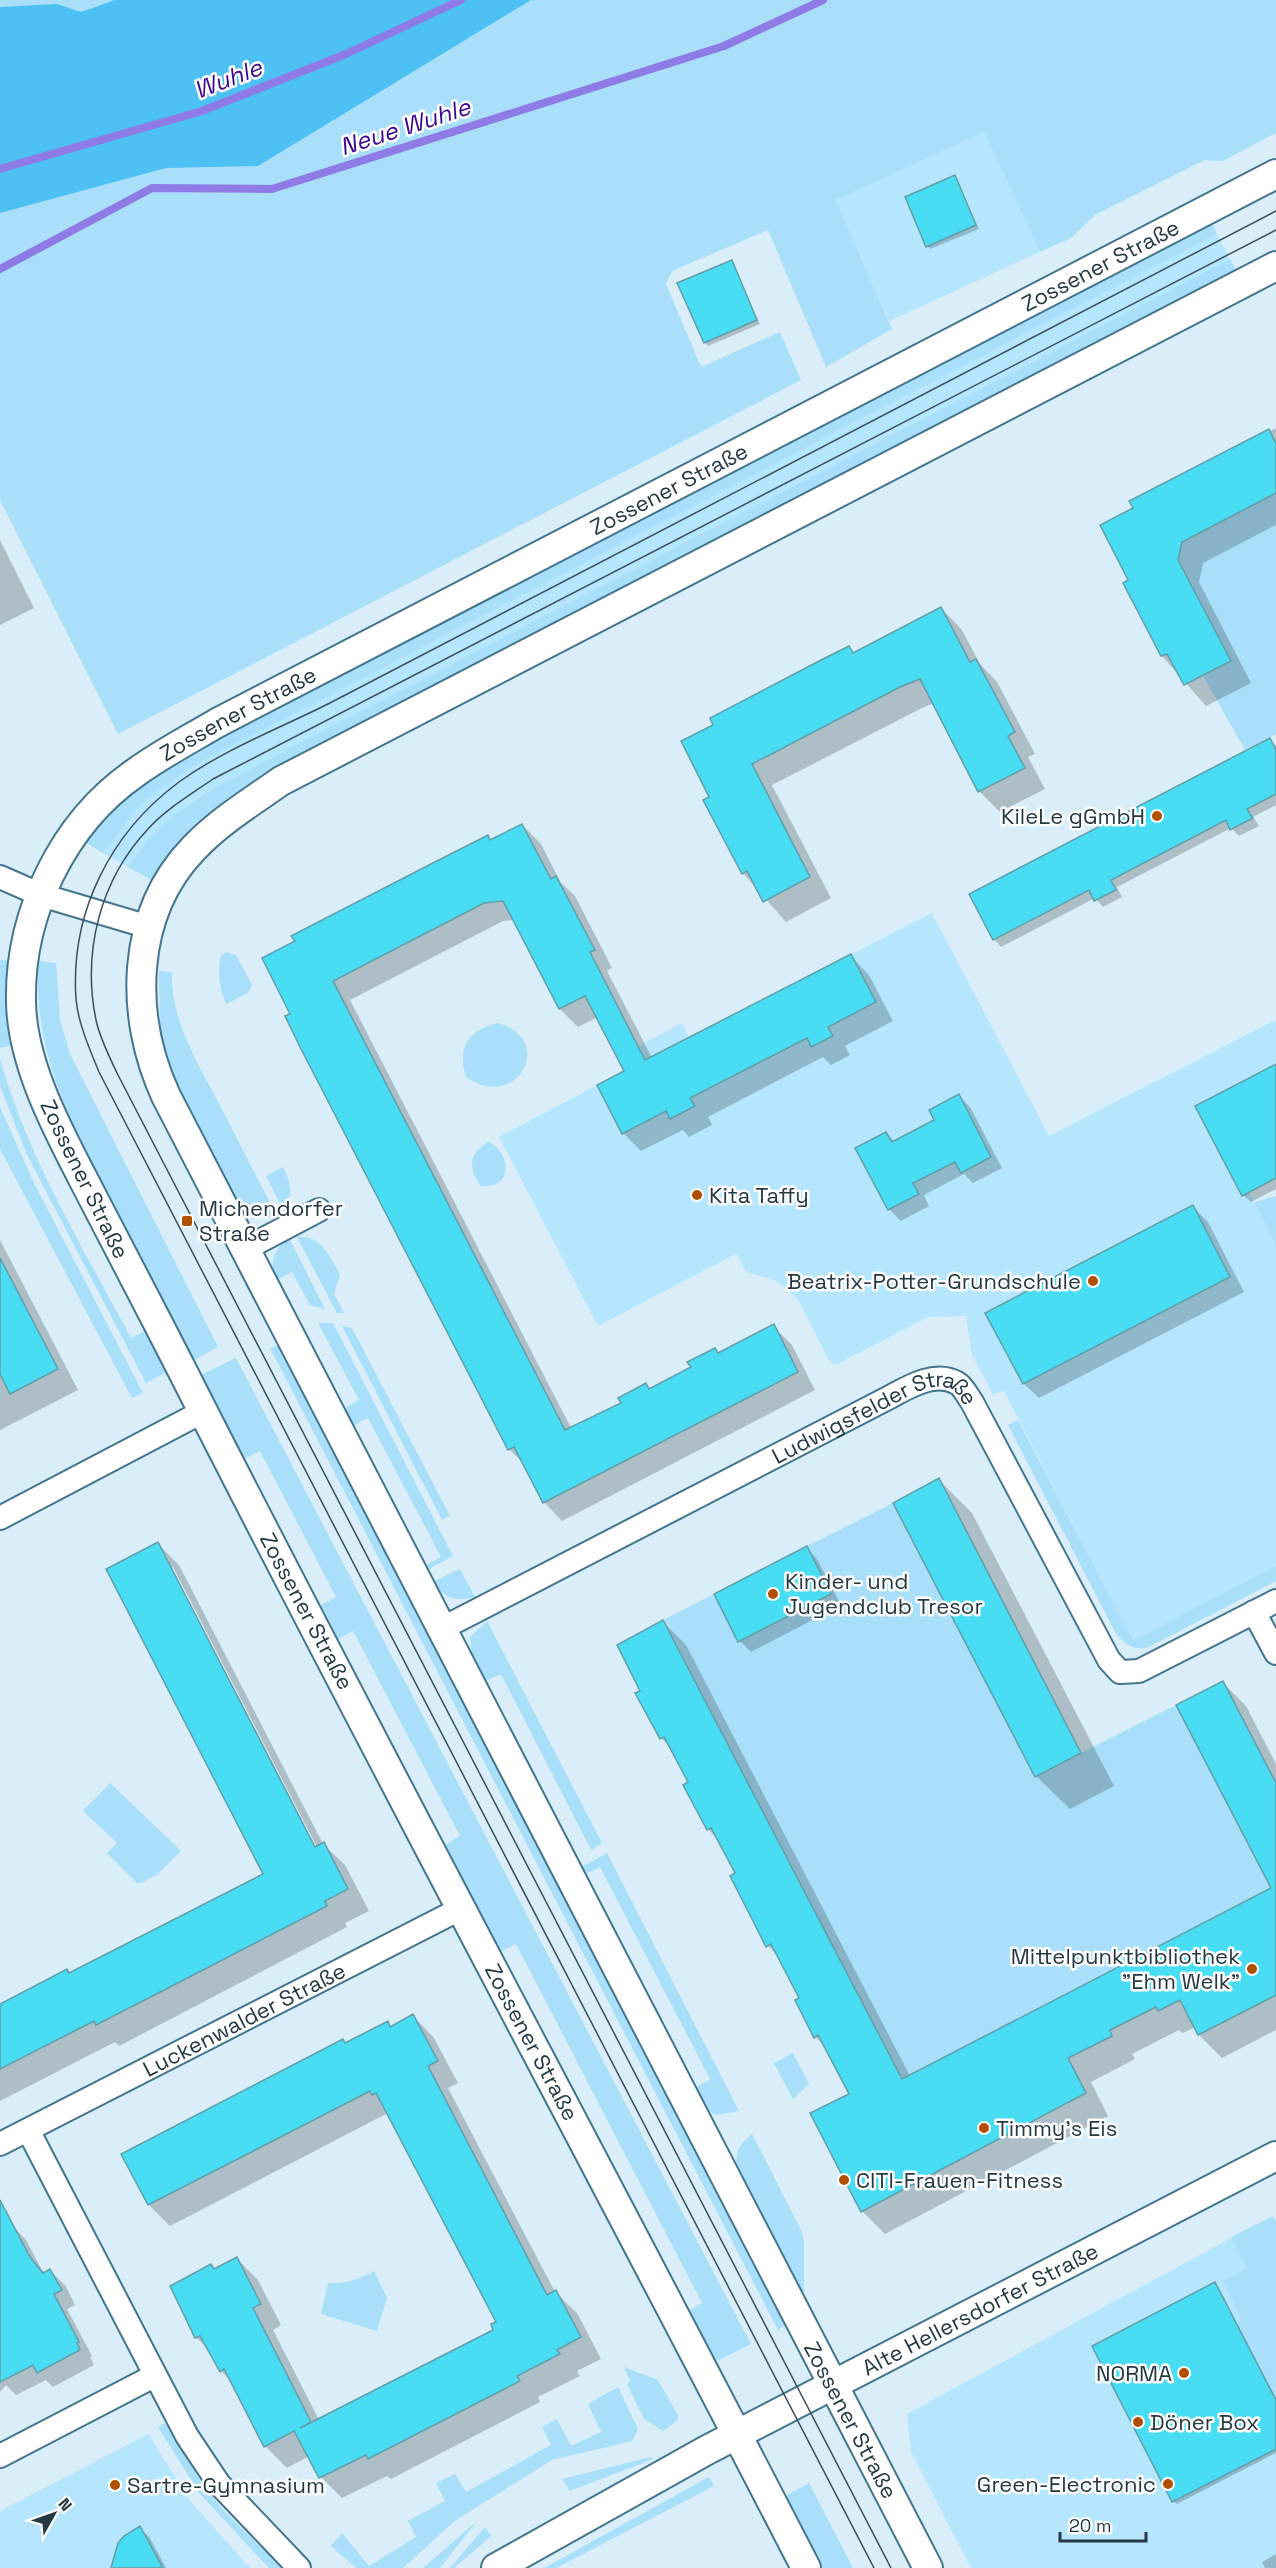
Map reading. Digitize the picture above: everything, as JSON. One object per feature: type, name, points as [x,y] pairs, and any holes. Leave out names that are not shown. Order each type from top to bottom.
[{"type":"street","name":"Zossener Straße","points":[[806,2568],[202,1412],[51,1116],[31,1060],[21,1005],[25,944],[40,895],[78,826],[133,774],[217,723],[1276,174]]},
{"type":"street","name":"Zossener Straße","points":[[928,2568],[166,1096],[150,1059],[143,1027],[141,976],[149,927],[164,888],[194,848],[232,814],[281,782],[1276,266]]},
{"type":"street","points":[[0,877],[40,895],[149,927]]},
{"type":"street","points":[[245,1249],[319,1210]]},
{"type":"street","name":"Ludwigsfelder Straße","points":[[441,1629],[899,1392],[918,1383],[938,1378],[959,1384],[972,1402],[1109,1660],[1119,1672],[1139,1671],[1276,1600]]},
{"type":"street","points":[[0,1518],[202,1412]]},
{"type":"street","points":[[1254,1612],[1276,1653]]},
{"type":"street","name":"Luckenwalder Straße","points":[[0,2144],[462,1908]]},
{"type":"street","points":[[28,2130],[153,2376],[187,2436],[219,2484],[299,2568]]},
{"type":"street","name":"Alte Hellersdorfer Straße","points":[[496,2568],[737,2435],[1276,2156]]},
{"type":"street","points":[[0,2456],[153,2376]]},
{"type":"shaded area","points":[[0,0],[1276,0],[1276,133],[1223,161],[1205,160],[1095,215],[1071,238],[1040,252],[984,132],[836,200],[892,329],[826,367],[768,230],[672,271],[666,284],[701,367],[780,332],[801,380],[118,734],[0,500]]},
{"type":"shaded area","points":[[115,0],[531,0],[258,166],[166,168],[0,213],[0,7],[57,4],[81,12]]},
{"type":"shaded area","points":[[984,132],[1040,252],[889,321],[836,200]]},
{"type":"shaded area","points":[[1212,223],[1217,234],[194,766],[144,801],[103,853],[86,843],[87,838],[115,808],[147,781],[214,739]]},
{"type":"shaded area","points":[[1217,234],[1230,259],[230,779],[191,801],[137,852],[128,867],[103,853],[144,801],[194,766]]},
{"type":"shaded area","points":[[1230,259],[1237,272],[241,790],[215,809],[192,831],[153,881],[128,867],[160,827],[186,806],[230,779]]},
{"type":"shaded area","points":[[1276,493],[1276,734],[1245,750],[1203,676],[1230,661],[1183,569],[1163,552]]},
{"type":"shaded area","name":"Beatrix-Potter-Grundschule","points":[[932,913],[1049,1136],[1276,1020],[1276,1178],[1249,1193],[1276,1246],[1276,1566],[1133,1640],[1004,1391],[993,1394],[972,1355],[966,1316],[928,1317],[835,1365],[829,1360],[797,1298],[775,1280],[746,1272],[737,1253],[598,1326],[499,1137],[643,1061],[636,1047],[682,1023],[689,1038]]},
{"type":"shaded area","points":[[226,952],[236,955],[252,985],[248,993],[226,1004],[219,974],[221,955]]},
{"type":"shaded area","points":[[0,960],[9,961],[8,989],[16,1045],[0,1048]]},
{"type":"shaded area","points":[[39,961],[56,963],[60,1020],[70,1054],[218,1347],[194,1360],[86,1151],[59,1090],[42,1028],[38,995]]},
{"type":"shaded area","points":[[159,971],[172,972],[176,1008],[188,1043],[277,1217],[255,1217],[243,1211],[176,1087],[160,1032]]},
{"type":"shaded area","points":[[498,1023],[515,1031],[525,1043],[527,1057],[523,1070],[514,1080],[501,1086],[485,1086],[466,1077],[464,1049],[472,1035]]},
{"type":"shaded area","points":[[0,1059],[12,1096],[41,1167],[94,1270],[131,1338],[148,1330],[169,1371],[146,1383],[27,1155],[0,1086]]},
{"type":"shaded area","points":[[0,1107],[34,1183],[143,1393],[132,1398],[0,1149]]},
{"type":"shaded area","points":[[489,1142],[502,1154],[506,1169],[499,1182],[481,1186],[474,1173],[472,1161],[477,1151]]},
{"type":"shaded area","points":[[283,1167],[290,1189],[284,1211],[266,1176]]},
{"type":"shaded area","points":[[1276,1196],[1276,1246],[1254,1202]]},
{"type":"shaded area","points":[[297,1237],[312,1239],[319,1243],[328,1254],[340,1275],[334,1294],[344,1313],[337,1313]]},
{"type":"shaded area","points":[[289,1238],[325,1309],[310,1305],[292,1272],[275,1281],[274,1257],[279,1247]]},
{"type":"shaded area","points":[[318,1323],[333,1323],[453,1556],[425,1571],[423,1567],[441,1557],[368,1418],[351,1427],[342,1410],[359,1400]]},
{"type":"shaded area","points":[[342,1326],[352,1328],[450,1516],[442,1520]]},
{"type":"shaded area","points":[[279,1345],[786,2325],[778,2330],[270,1348]]},
{"type":"shaded area","points":[[236,1358],[751,2344],[715,2362],[687,2311],[702,2303],[516,1944],[500,1952],[445,1845],[460,1836],[353,1631],[338,1639],[321,1605],[336,1597],[260,1451],[244,1459],[201,1375]]},
{"type":"shaded area","points":[[1018,1420],[1133,1640],[1276,1566],[1276,1581],[1149,1647],[1137,1648],[1128,1645],[1113,1628],[1008,1425]]},
{"type":"shaded area","points":[[893,1503],[1035,1776],[1176,1705],[1271,1888],[902,2079],[663,1620],[714,1594],[739,1642],[831,1594],[807,1546]]},
{"type":"shaded area","points":[[460,1569],[475,1597],[456,1599],[445,1595],[432,1582]]},
{"type":"shaded area","points":[[487,1621],[602,1843],[591,1850],[501,1674],[483,1682],[472,1657],[470,1637]]},
{"type":"shaded area","points":[[110,1783],[181,1851],[157,1875],[138,1884],[107,1853],[117,1843],[83,1811]]},
{"type":"shaded area","points":[[607,1853],[739,2111],[716,2115],[704,2107],[693,2089],[710,2079],[600,1867],[583,1875],[580,1868]]},
{"type":"shaded area","points":[[793,2053],[809,2084],[793,2099],[774,2063]]},
{"type":"shaded area","points":[[752,2134],[801,2230],[804,2240],[804,2300],[738,2173],[736,2160],[738,2151]]},
{"type":"shaded area","points":[[1273,2216],[1276,2222],[1276,2400],[1236,2323],[1241,2319],[1223,2281],[1247,2269],[1231,2237]]},
{"type":"shaded area","points":[[1255,2225],[1276,2265],[1276,2568],[971,2568],[911,2452],[907,2414]]},
{"type":"shaded area","points":[[374,2271],[387,2298],[377,2331],[321,2314],[328,2283],[351,2281]]},
{"type":"shaded area","points":[[624,2367],[658,2380],[678,2415],[678,2420],[663,2431],[644,2419],[627,2384],[630,2381]]},
{"type":"shaded area","points":[[618,2387],[638,2429],[632,2441],[552,2460],[456,2520],[403,2568],[356,2568],[331,2546],[342,2533],[369,2566],[416,2537],[408,2521],[445,2501],[436,2483],[455,2474],[466,2492],[551,2445],[542,2427],[557,2419],[571,2446],[601,2432],[588,2404]]},
{"type":"shaded area","points":[[165,2423],[201,2482],[223,2510],[282,2568],[269,2568],[200,2494],[158,2427]]},
{"type":"shaded area","name":"Sartre-Gymnasium","points":[[148,2434],[191,2502],[250,2568],[0,2568],[0,2513],[4,2509]]},
{"type":"shaded area","points":[[651,2457],[653,2459],[570,2491],[562,2479]]},
{"type":"shaded area","points":[[709,2477],[714,2486],[556,2568],[544,2568]]},
{"type":"shaded area","points":[[809,2483],[853,2568],[820,2568],[788,2502],[787,2495]]},
{"type":"shaded area","points":[[476,2522],[440,2568],[423,2568]]},
{"type":"shaded area","points":[[485,2527],[491,2536],[454,2568],[450,2568]]},
{"type":"building","points":[[955,175],[976,225],[926,247],[905,197]]},
{"type":"building","points":[[732,260],[757,320],[704,343],[677,283]]},
{"type":"building","points":[[1269,429],[1276,444],[1276,493],[1182,542],[1178,560],[1231,661],[1184,685],[1167,654],[1161,656],[1123,583],[1128,580],[1100,525],[1133,508],[1129,501]]},
{"type":"building","points":[[941,607],[970,662],[976,659],[1015,732],[1008,736],[1025,768],[978,792],[920,679],[900,687],[752,764],[810,877],[763,902],[747,871],[742,874],[703,800],[709,797],[681,741],[713,725],[710,718],[821,660],[849,646],[853,653]]},
{"type":"building","points":[[1270,738],[1276,750],[1276,794],[1247,809],[1253,818],[1230,830],[1226,820],[1111,880],[1116,890],[1094,901],[1089,890],[993,940],[969,894]]},
{"type":"building","points":[[522,824],[551,879],[556,876],[595,950],[590,952],[645,1060],[851,954],[876,1002],[828,1027],[833,1036],[811,1047],[807,1038],[690,1098],[695,1106],[670,1119],[666,1111],[622,1134],[597,1085],[624,1071],[585,996],[559,1009],[503,901],[484,903],[333,981],[565,1430],[621,1403],[618,1398],[646,1383],[649,1389],[691,1367],[687,1362],[715,1348],[718,1353],[774,1324],[798,1372],[543,1503],[514,1447],[508,1450],[300,1047],[285,1016],[290,1014],[262,958],[295,941],[291,936],[488,835],[490,840]]},
{"type":"building","points":[[1276,1064],[1276,1178],[1242,1196],[1195,1106]]},
{"type":"building","points":[[959,1094],[991,1157],[961,1173],[955,1162],[913,1183],[919,1194],[888,1210],[855,1148],[886,1132],[892,1142],[934,1120],[929,1110]]},
{"type":"building","points":[[1193,1205],[1230,1277],[1023,1384],[985,1313]]},
{"type":"building","points":[[0,1258],[58,1369],[10,1394],[0,1374]]},
{"type":"building","points":[[939,1478],[1081,1753],[1035,1777],[893,1503]]},
{"type":"building","points":[[158,1542],[315,1847],[324,1842],[348,1889],[325,1901],[327,1906],[96,2025],[94,2021],[0,2069],[0,2004],[67,1969],[69,1973],[263,1874],[106,1569]]},
{"type":"building","name":"Kinder- und Jugendclub Tresor","points":[[807,1546],[831,1594],[738,1642],[714,1594]]},
{"type":"building","points":[[663,1620],[902,2079],[1271,1888],[1176,1705],[1223,1681],[1276,1783],[1276,1995],[1198,2035],[1180,2000],[1158,2011],[1156,2007],[1110,2030],[1112,2036],[1068,2058],[1086,2093],[861,2212],[810,2113],[849,2094],[818,2035],[814,2038],[795,2000],[799,1998],[771,1944],[766,1947],[730,1876],[735,1873],[711,1828],[707,1830],[683,1785],[688,1782],[664,1737],[660,1739],[635,1693],[640,1691],[617,1645]]},
{"type":"building","points":[[413,2014],[438,2061],[428,2066],[547,2295],[556,2290],[581,2337],[557,2350],[560,2354],[517,2376],[520,2381],[368,2459],[366,2455],[319,2478],[294,2431],[264,2447],[224,2369],[220,2372],[200,2336],[195,2338],[170,2286],[211,2264],[214,2269],[237,2257],[261,2304],[253,2308],[311,2422],[300,2428],[493,2330],[491,2324],[496,2322],[376,2093],[372,2095],[370,2091],[148,2205],[121,2154],[343,2039],[345,2043],[388,2021],[390,2027]]},
{"type":"building","points":[[0,2200],[30,2257],[43,2273],[50,2269],[62,2290],[54,2294],[79,2342],[77,2343],[80,2350],[37,2373],[33,2365],[0,2382]]},
{"type":"building","name":"NORMA","points":[[1215,2282],[1276,2400],[1276,2449],[1172,2502],[1092,2346]]},
{"type":"building","points":[[140,2526],[163,2568],[111,2568],[118,2543],[124,2536]]},
{"type":"waterway","name":"Wuhle","points":[[0,169],[202,111],[346,54],[461,0]]},
{"type":"waterway","name":"Neue Wuhle","points":[[0,269],[152,188],[272,189],[724,46],[823,0]]},
{"type":"tram line","points":[[874,2568],[99,1072],[77,1008],[76,967],[80,936],[99,877],[115,850],[133,825],[155,802],[196,770],[328,704],[1276,211]]},
{"type":"tram line","points":[[891,2568],[118,1075],[96,1020],[91,969],[94,943],[107,894],[131,849],[163,815],[213,779],[1276,230]]},
{"type":"place","name":"KileLe gGmbH","points":[[1157,816]]},
{"type":"place","name":"Kita Taffy","points":[[697,1195]]},
{"type":"place","name":"Michendorfer Straße","points":[[187,1221]]},
{"type":"place","name":"Beatrix-Potter-Grundschule","points":[[1093,1281]]},
{"type":"place","name":"Kinder- und Jugendclub Tresor","points":[[773,1594]]},
{"type":"place","name":"Mittelpunktbibliothek \"Ehm Welk\"","points":[[1252,1969]]},
{"type":"place","name":"Timmy's Eis","points":[[984,2128]]},
{"type":"place","name":"CITI-Frauen-Fitness","points":[[844,2180]]},
{"type":"place","name":"NORMA","points":[[1184,2373]]},
{"type":"place","name":"Döner Box","points":[[1138,2422]]},
{"type":"place","name":"Green-Electronic","points":[[1168,2484]]},
{"type":"place","name":"Sartre-Gymnasium","points":[[115,2485]]}]
